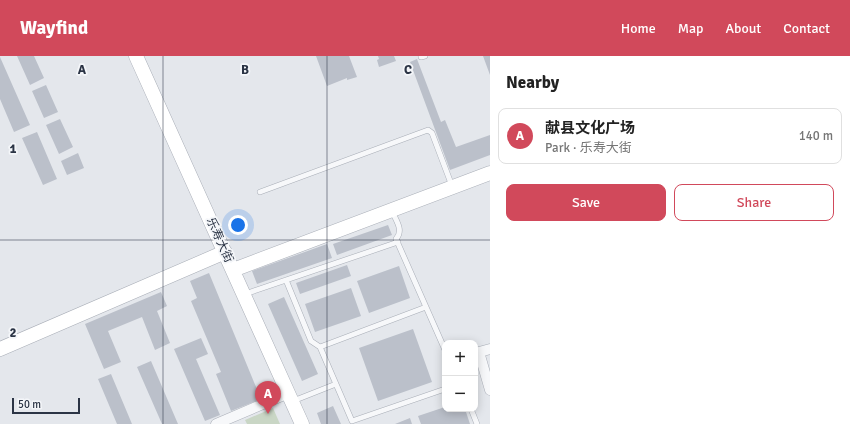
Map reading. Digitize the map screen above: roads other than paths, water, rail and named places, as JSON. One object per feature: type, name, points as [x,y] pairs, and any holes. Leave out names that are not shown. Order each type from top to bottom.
[{"type":"street","name":"乐寿大街","points":[[136,56],[302,424]]},
{"type":"street","points":[[233,270],[490,173]]},
{"type":"street","points":[[0,349],[225,252]]},
{"type":"street","points":[[490,349],[479,352],[490,390]]},
{"type":"street","points":[[216,424],[290,397]]},
{"type":"lane","points":[[260,192],[428,130],[432,133],[452,187]]},
{"type":"lane","points":[[392,210],[400,229],[400,235],[396,239],[442,343]]},
{"type":"lane","points":[[244,295],[398,242]]},
{"type":"lane","points":[[286,280],[311,341],[320,347],[352,422],[442,390]]},
{"type":"lane","points":[[320,347],[426,307]]},
{"type":"lane","points":[[290,397],[336,384]]},
{"type":"lane","points":[[472,412],[477,424]]},
{"type":"place","name":"献县文化广场","points":[[268,414]]}]
